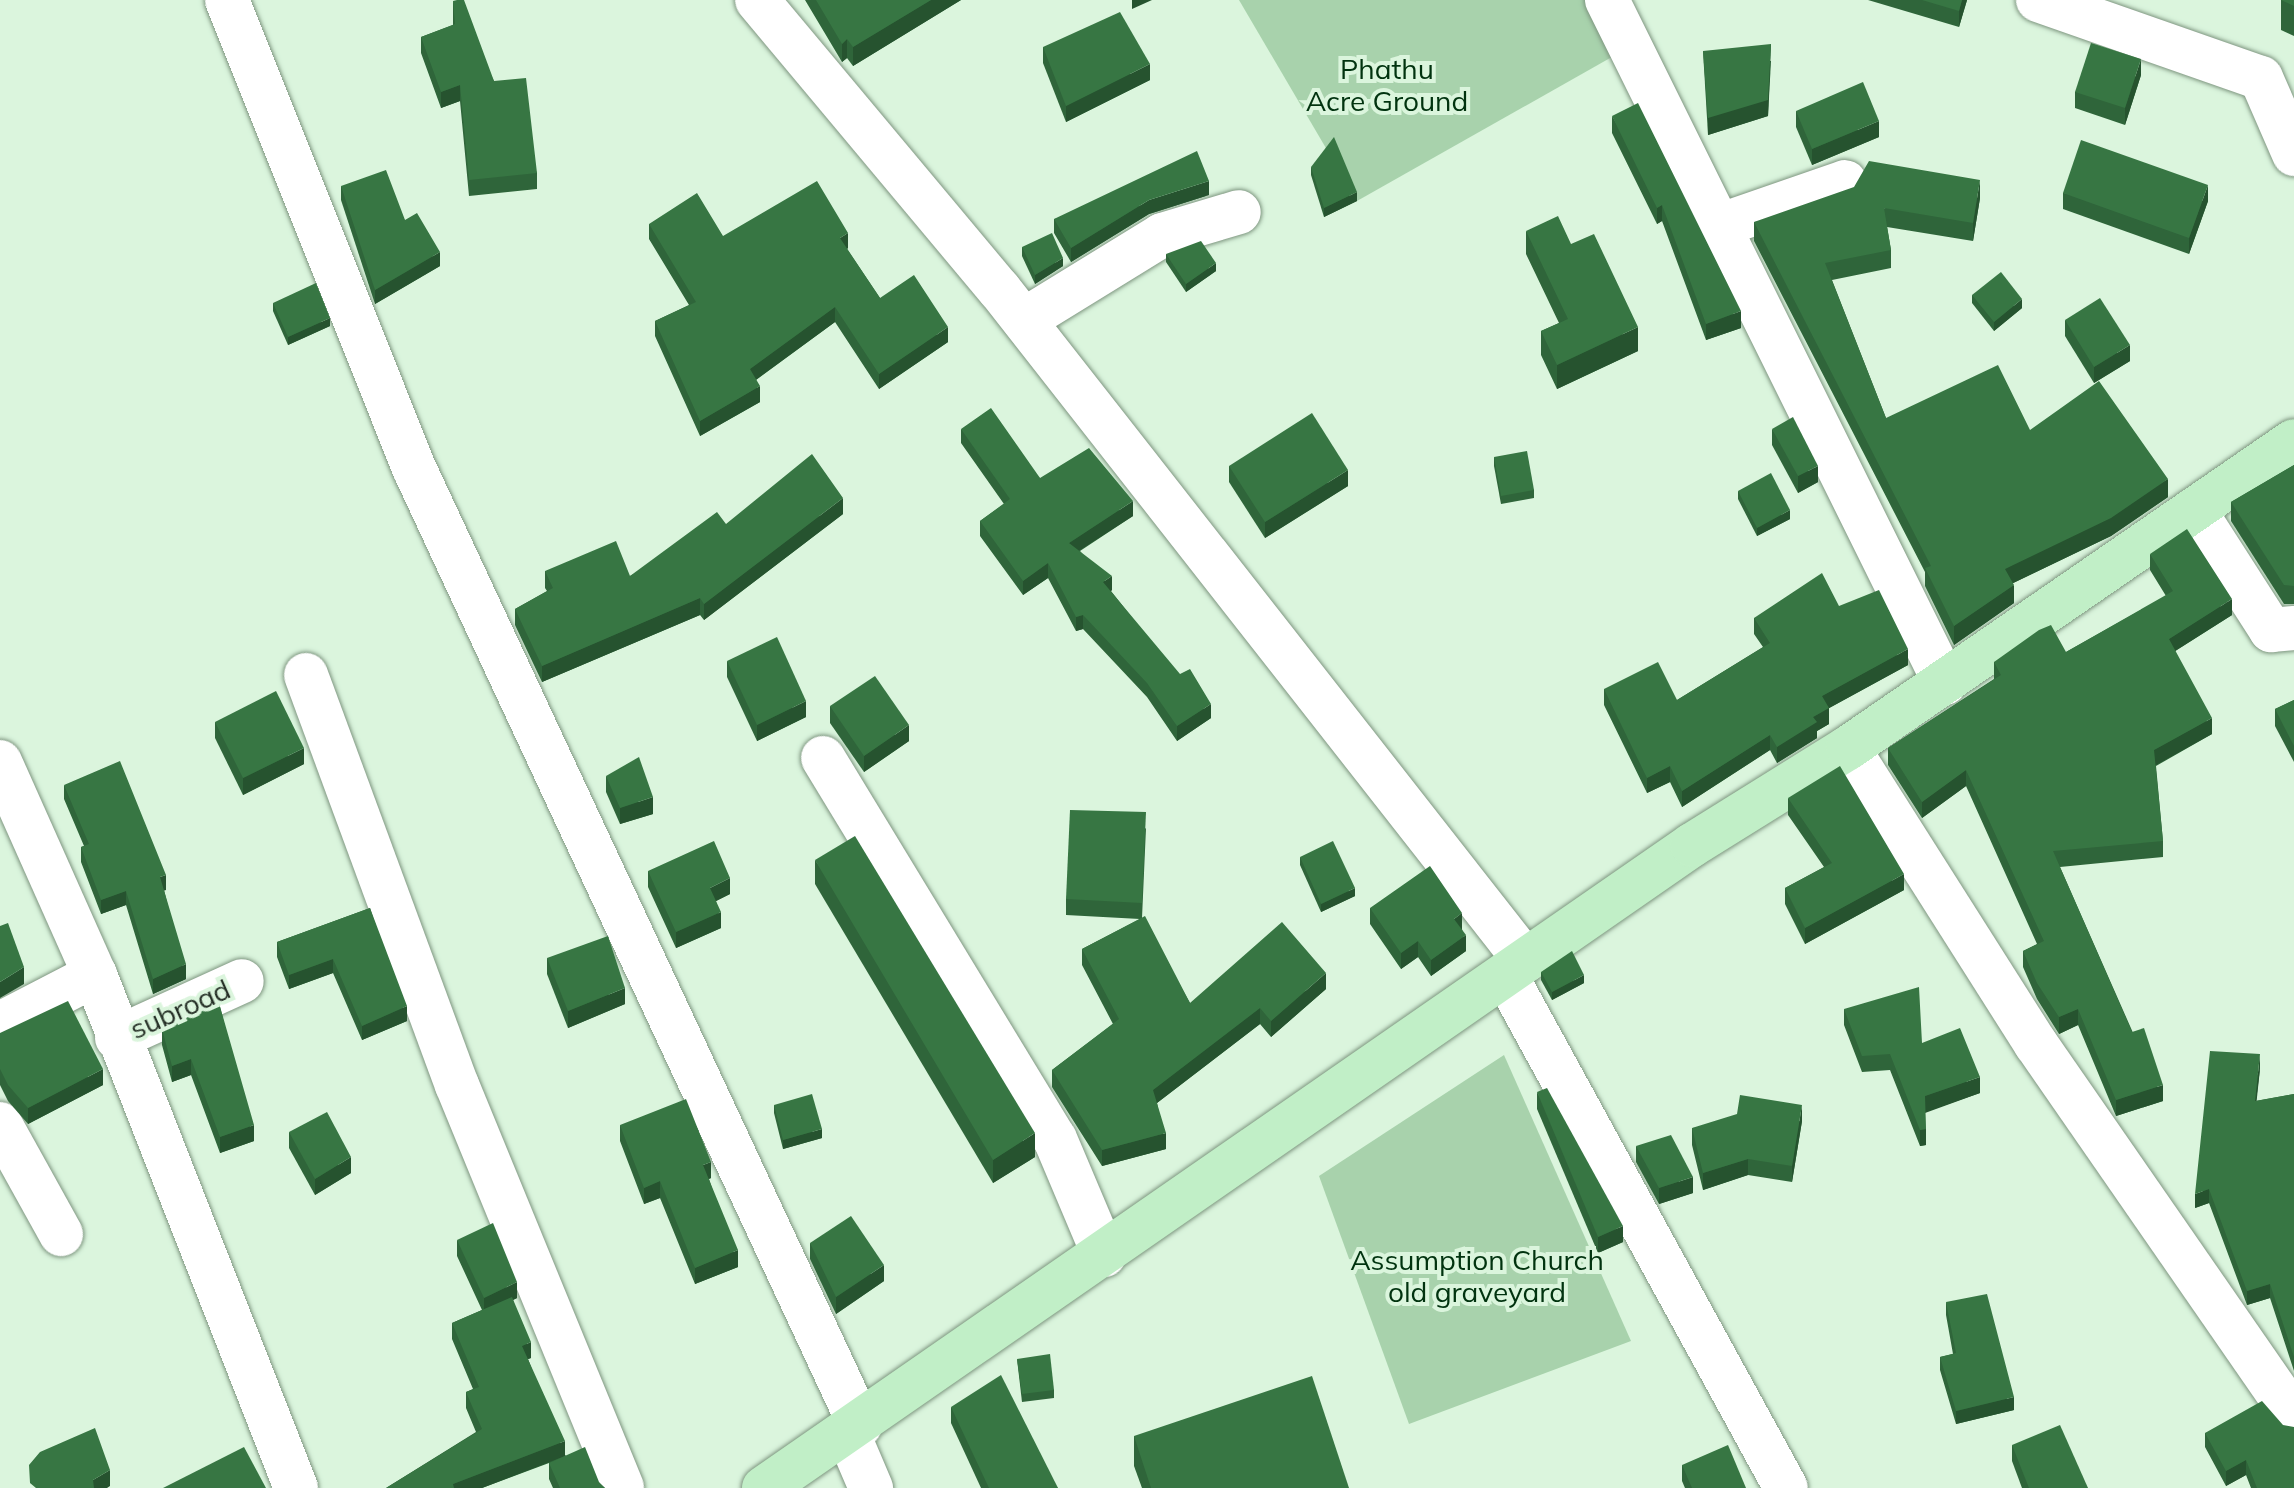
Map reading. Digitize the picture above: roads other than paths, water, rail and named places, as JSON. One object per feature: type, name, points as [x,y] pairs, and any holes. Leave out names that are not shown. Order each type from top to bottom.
[{"type":"main road","points":[[764,1488],[854,1429],[1516,969],[1945,683],[2294,441]]},
{"type":"street","points":[[227,0],[414,468],[854,1429],[871,1488]]},
{"type":"street","points":[[757,0],[1024,320],[1516,969],[1786,1488]]},
{"type":"street","points":[[1607,0],[1724,224],[1945,683]]},
{"type":"street","points":[[2038,0],[2261,78],[2294,154]]},
{"type":"street","points":[[1724,224],[1845,182]]},
{"type":"street","points":[[1024,320],[1162,235],[1239,212]]},
{"type":"street","points":[[2194,510],[2271,630],[2294,628]]},
{"type":"street","points":[[306,675],[457,1085],[622,1488]]},
{"type":"street","points":[[1848,748],[2036,1044],[2294,1417]]},
{"type":"street","points":[[823,758],[1055,1139],[1104,1255]]},
{"type":"street","points":[[0,762],[95,975],[117,1038],[296,1488]]},
{"type":"street","points":[[0,1024],[95,975]]},
{"type":"street","name":"subroad","points":[[117,1038],[242,981]]},
{"type":"street","points":[[0,1124],[61,1234]]},
{"type":"park label","name":"Phathu Acre Ground","points":[[1387,85]]},
{"type":"park label","name":"Assumption Church old graveyard","points":[[1477,1276]]}]
